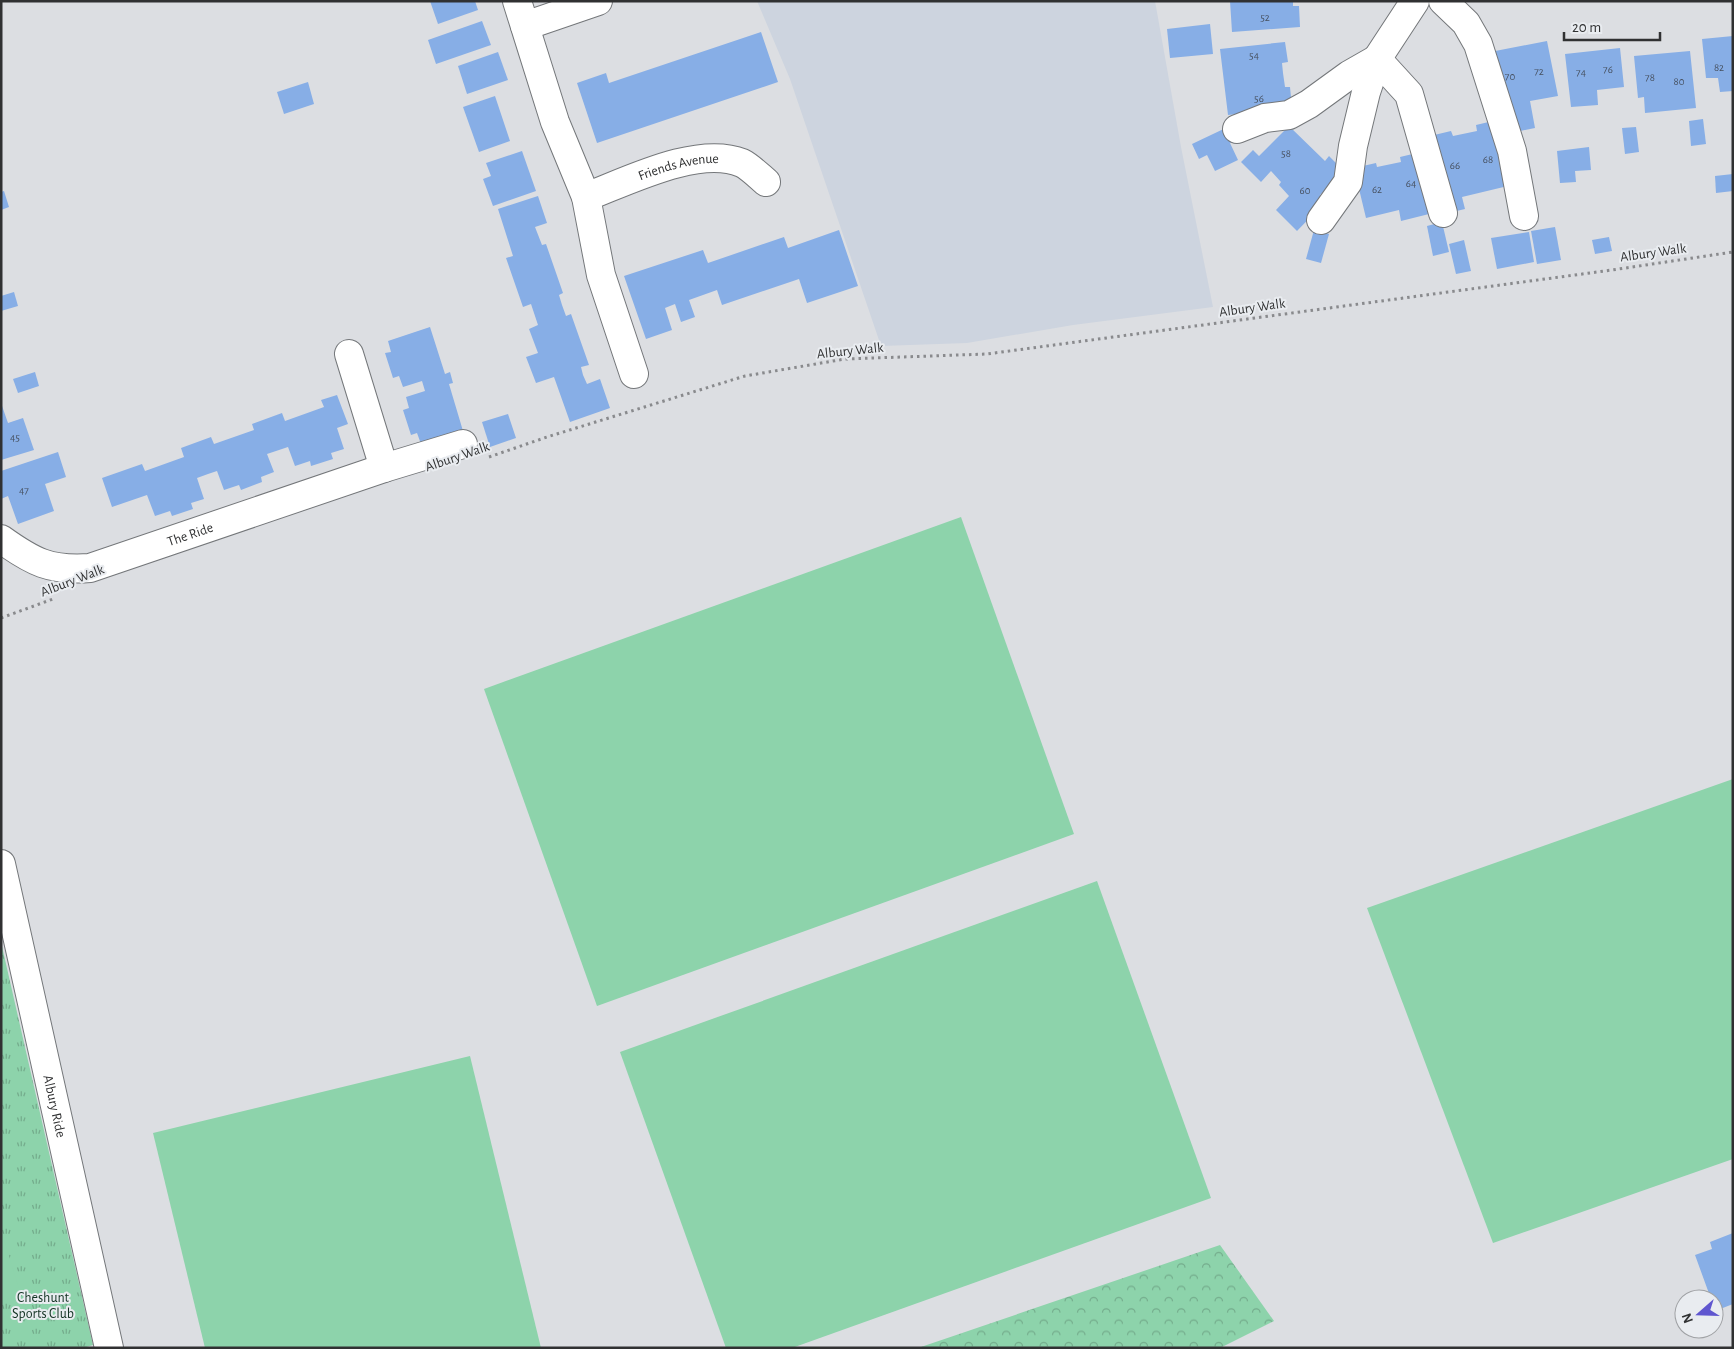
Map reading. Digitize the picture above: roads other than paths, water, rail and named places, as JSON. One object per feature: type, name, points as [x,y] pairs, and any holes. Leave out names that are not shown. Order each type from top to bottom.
[{"type":"street","points":[[598,1],[521,13],[555,122],[586,196],[601,275],[634,374]]},
{"type":"street","points":[[1322,220],[1348,182],[1355,137],[1366,92],[1377,59],[1414,1]]},
{"type":"street","points":[[1443,1],[1466,23],[1478,44],[1512,150],[1524,216]]},
{"type":"street","points":[[1237,129],[1265,118],[1289,115],[1309,104],[1348,75],[1377,59]]},
{"type":"street","points":[[1377,59],[1409,94],[1443,213]]},
{"type":"street","name":"Friends Avenue","points":[[586,196],[677,163],[702,159],[724,158],[743,164],[766,182]]},
{"type":"street","points":[[349,354],[384,468]]},
{"type":"street","name":"The Ride","points":[[1,539],[24,556],[41,564],[59,568],[90,568],[384,468],[472,452]]},
{"type":"street","name":"Albury Ride","points":[[1,864],[109,1348]]},
{"type":"park label","name":"Cheshunt Sports Club","points":[[43,1305]]}]
